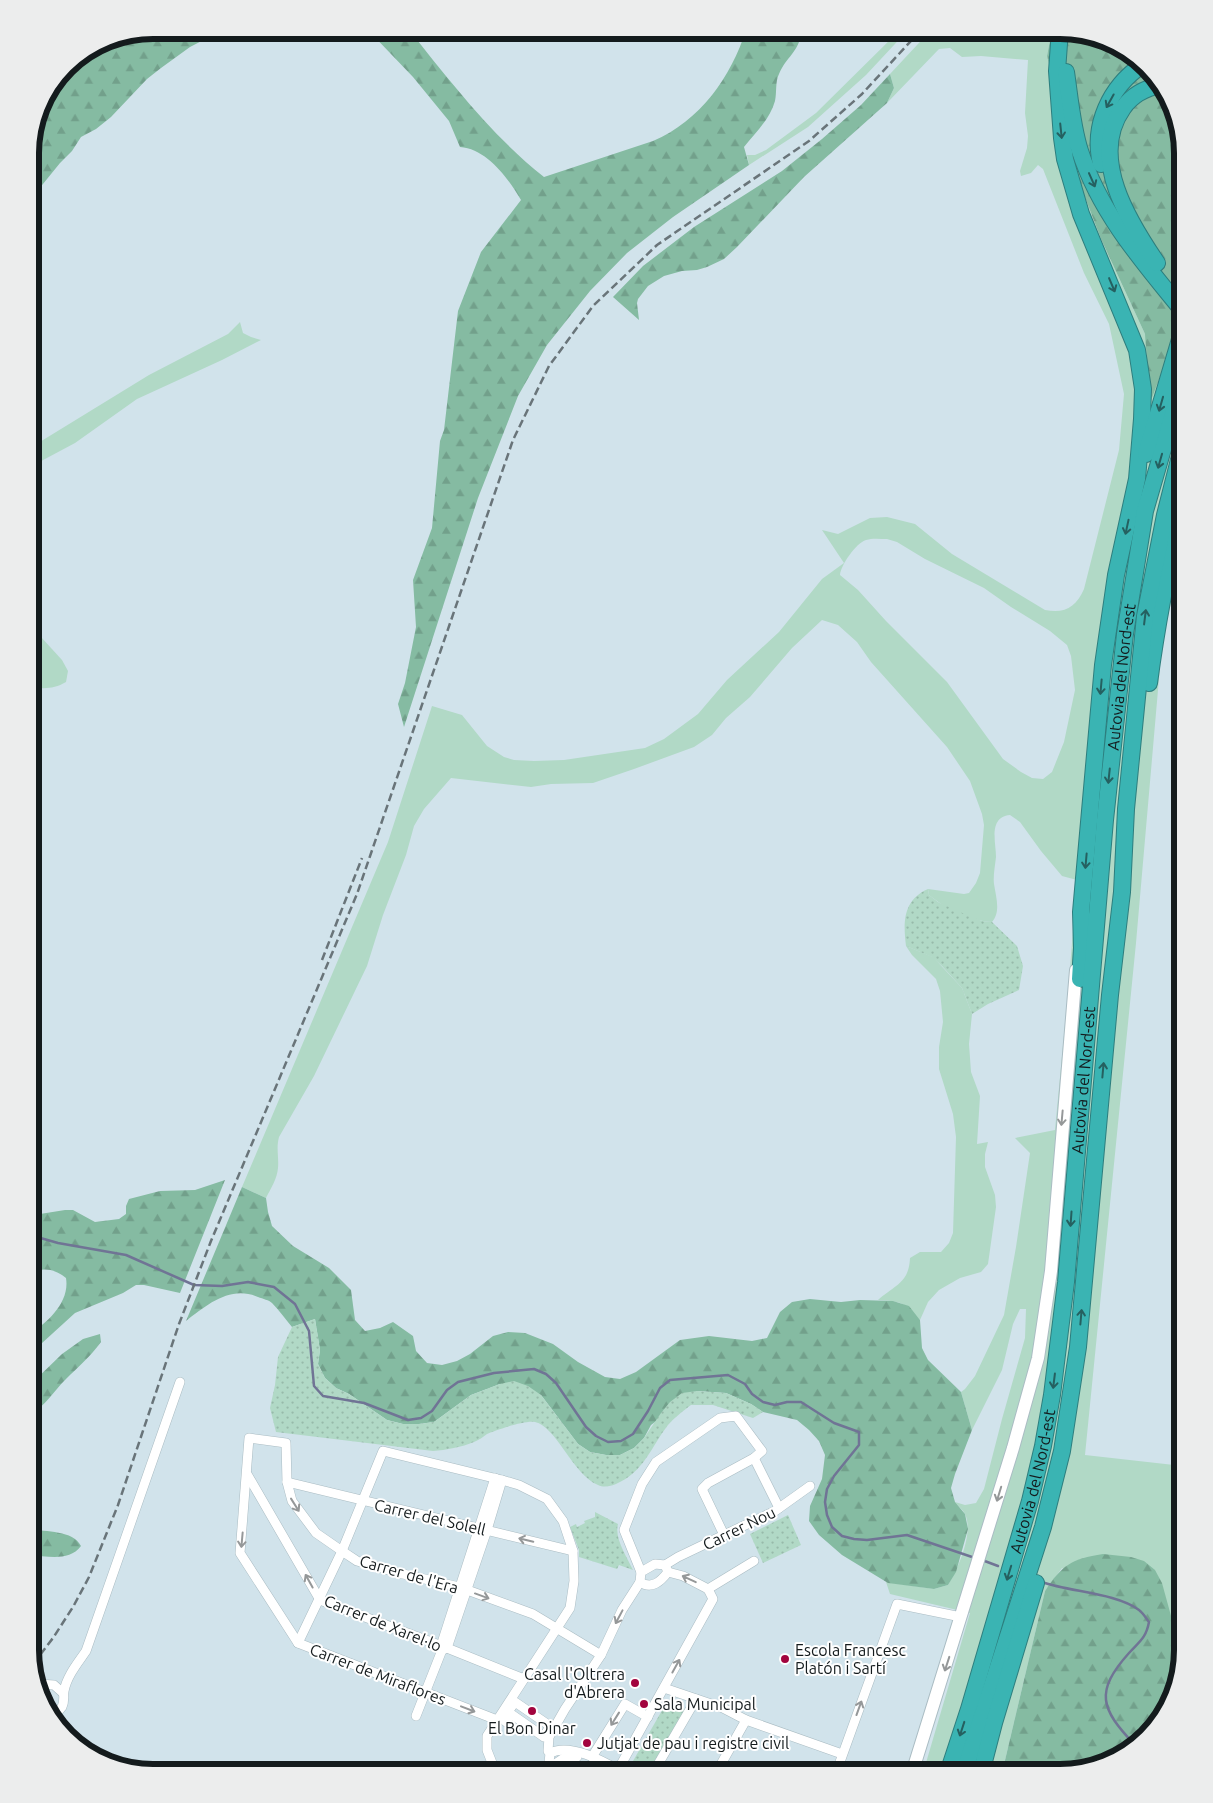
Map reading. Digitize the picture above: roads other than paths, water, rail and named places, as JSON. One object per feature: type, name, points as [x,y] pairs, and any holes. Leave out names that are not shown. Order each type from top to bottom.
[{"type":"highway","points":[[1059,39],[1057,78],[1065,159],[1081,214],[1137,350],[1143,389],[1137,479],[1116,575],[1103,665],[1081,912],[1082,948],[1079,1014],[1074,1064],[1074,1171]]},
{"type":"highway","points":[[1066,39],[1066,72],[1073,123],[1090,177],[1104,206],[1124,236],[1174,289]]},
{"type":"highway","points":[[1138,69],[1127,78],[1108,103],[1101,124],[1100,160],[1110,189],[1174,297]]},
{"type":"highway","points":[[1153,87],[1137,94],[1120,112],[1112,134],[1110,160],[1122,204],[1162,278]]},
{"type":"highway","points":[[1137,479],[1174,359]]},
{"type":"highway","name":"Autovia del Nord-est","points":[[951,1764],[1025,1522],[1043,1446],[1052,1395],[1066,1282],[1105,820],[1125,634],[1145,511],[1174,411]]},
{"type":"highway","name":"Autovia del Nord-est","points":[[967,1764],[1043,1526],[1058,1469],[1071,1400],[1078,1347],[1110,994],[1122,892],[1126,809],[1145,616],[1174,480]]},
{"type":"highway","points":[[1122,892],[1130,864],[1152,663],[1174,538]]},
{"type":"highway","points":[[1168,574],[1174,556]]},
{"type":"highway","points":[[984,1764],[1050,1530],[1056,1500],[1058,1469]]},
{"type":"street","points":[[915,1764],[1031,1390],[1042,1341],[1051,1271],[1081,912]]},
{"type":"street","points":[[57,1711],[64,1702],[63,1693],[71,1673],[86,1652],[180,1382]]},
{"type":"street","points":[[640,1577],[624,1530],[642,1484],[656,1462],[720,1418],[736,1416],[762,1451],[754,1458],[708,1483],[702,1489],[724,1534]]},
{"type":"street","name":"Carrer de l'Era","points":[[249,1438],[286,1443],[287,1482],[292,1501],[316,1533],[357,1561],[463,1588],[533,1614],[601,1655]]},
{"type":"street","name":"Carrer de Miraflores","points":[[249,1438],[240,1553],[298,1643],[497,1720]]},
{"type":"street","points":[[298,1643],[342,1551],[383,1451],[519,1485],[547,1499],[563,1521],[574,1551],[574,1581],[570,1608],[487,1736],[487,1750],[492,1764]]},
{"type":"street","points":[[754,1458],[779,1508]]},
{"type":"street","name":"Carrer de Xarel·lo","points":[[247,1474],[320,1600],[524,1679]]},
{"type":"street","points":[[416,1716],[443,1648],[498,1479]]},
{"type":"street","name":"Carrer del Solell","points":[[287,1482],[574,1551]]},
{"type":"street","name":"Carrer Nou","points":[[640,1577],[646,1585],[653,1585],[662,1580],[666,1569],[678,1557],[779,1508],[810,1486]]},
{"type":"street","points":[[708,1589],[754,1561]]},
{"type":"street","points":[[549,1764],[549,1737],[601,1655],[640,1577],[655,1564],[708,1589],[713,1599]]},
{"type":"street","points":[[624,1764],[648,1717],[713,1599],[728,1577]]},
{"type":"street","points":[[839,1764],[897,1604],[961,1617]]},
{"type":"street","points":[[45,1686],[71,1673]]},
{"type":"street","points":[[45,1686],[63,1693]]},
{"type":"street","points":[[664,1688],[724,1708],[746,1720],[842,1754]]},
{"type":"street","points":[[658,1764],[696,1699]]},
{"type":"street","points":[[515,1702],[550,1726],[544,1737],[511,1714],[506,1722],[503,1720],[515,1702]]},
{"type":"street","points":[[592,1757],[625,1704],[648,1717]]},
{"type":"street","points":[[721,1764],[746,1720]]},
{"type":"street","points":[[550,1753],[562,1750],[592,1757],[604,1763]]},
{"type":"street","points":[[550,1753],[554,1757],[576,1757],[604,1763]]},
{"type":"street","points":[[553,1764],[564,1758]]},
{"type":"waterway","points":[[39,1238],[58,1243],[126,1255],[194,1285],[222,1286],[248,1282],[274,1287],[295,1304],[309,1331],[314,1386],[323,1396],[364,1403],[408,1420],[421,1418],[432,1411],[447,1390],[458,1382],[494,1373],[534,1369],[546,1374],[556,1383],[586,1427],[596,1436],[608,1442],[621,1441],[633,1434],[660,1388],[670,1380],[728,1375],[745,1384],[752,1394],[763,1402],[775,1405],[787,1402],[801,1402],[834,1423],[859,1432],[859,1445],[834,1476],[827,1489],[825,1502],[827,1515],[832,1527],[842,1536],[867,1540],[907,1535],[975,1558]]},
{"type":"waterway","points":[[982,1560],[998,1566]]},
{"type":"waterway","points":[[1042,1582],[1106,1596],[1129,1604],[1139,1610],[1149,1622],[1144,1636],[1118,1667],[1110,1679],[1106,1690],[1109,1710],[1114,1720],[1131,1740]]},
{"type":"railway","points":[[39,1656],[73,1607],[89,1577],[118,1505],[179,1324],[211,1241],[357,894],[513,440],[549,366],[593,306],[657,245],[809,141],[862,94],[913,39]]},
{"type":"railway","points":[[322,960],[362,858]]},
{"type":"place","name":"Escola Francesc Platón i Sartí","points":[[785,1659]]},
{"type":"place","name":"Casal l'Oltrera d'Abrera","points":[[635,1683]]},
{"type":"place","name":"Sala Municipal","points":[[644,1704]]},
{"type":"place","name":"El Bon Dinar","points":[[532,1711]]},
{"type":"place","name":"Jutjat de pau i registre civil","points":[[587,1743]]}]
